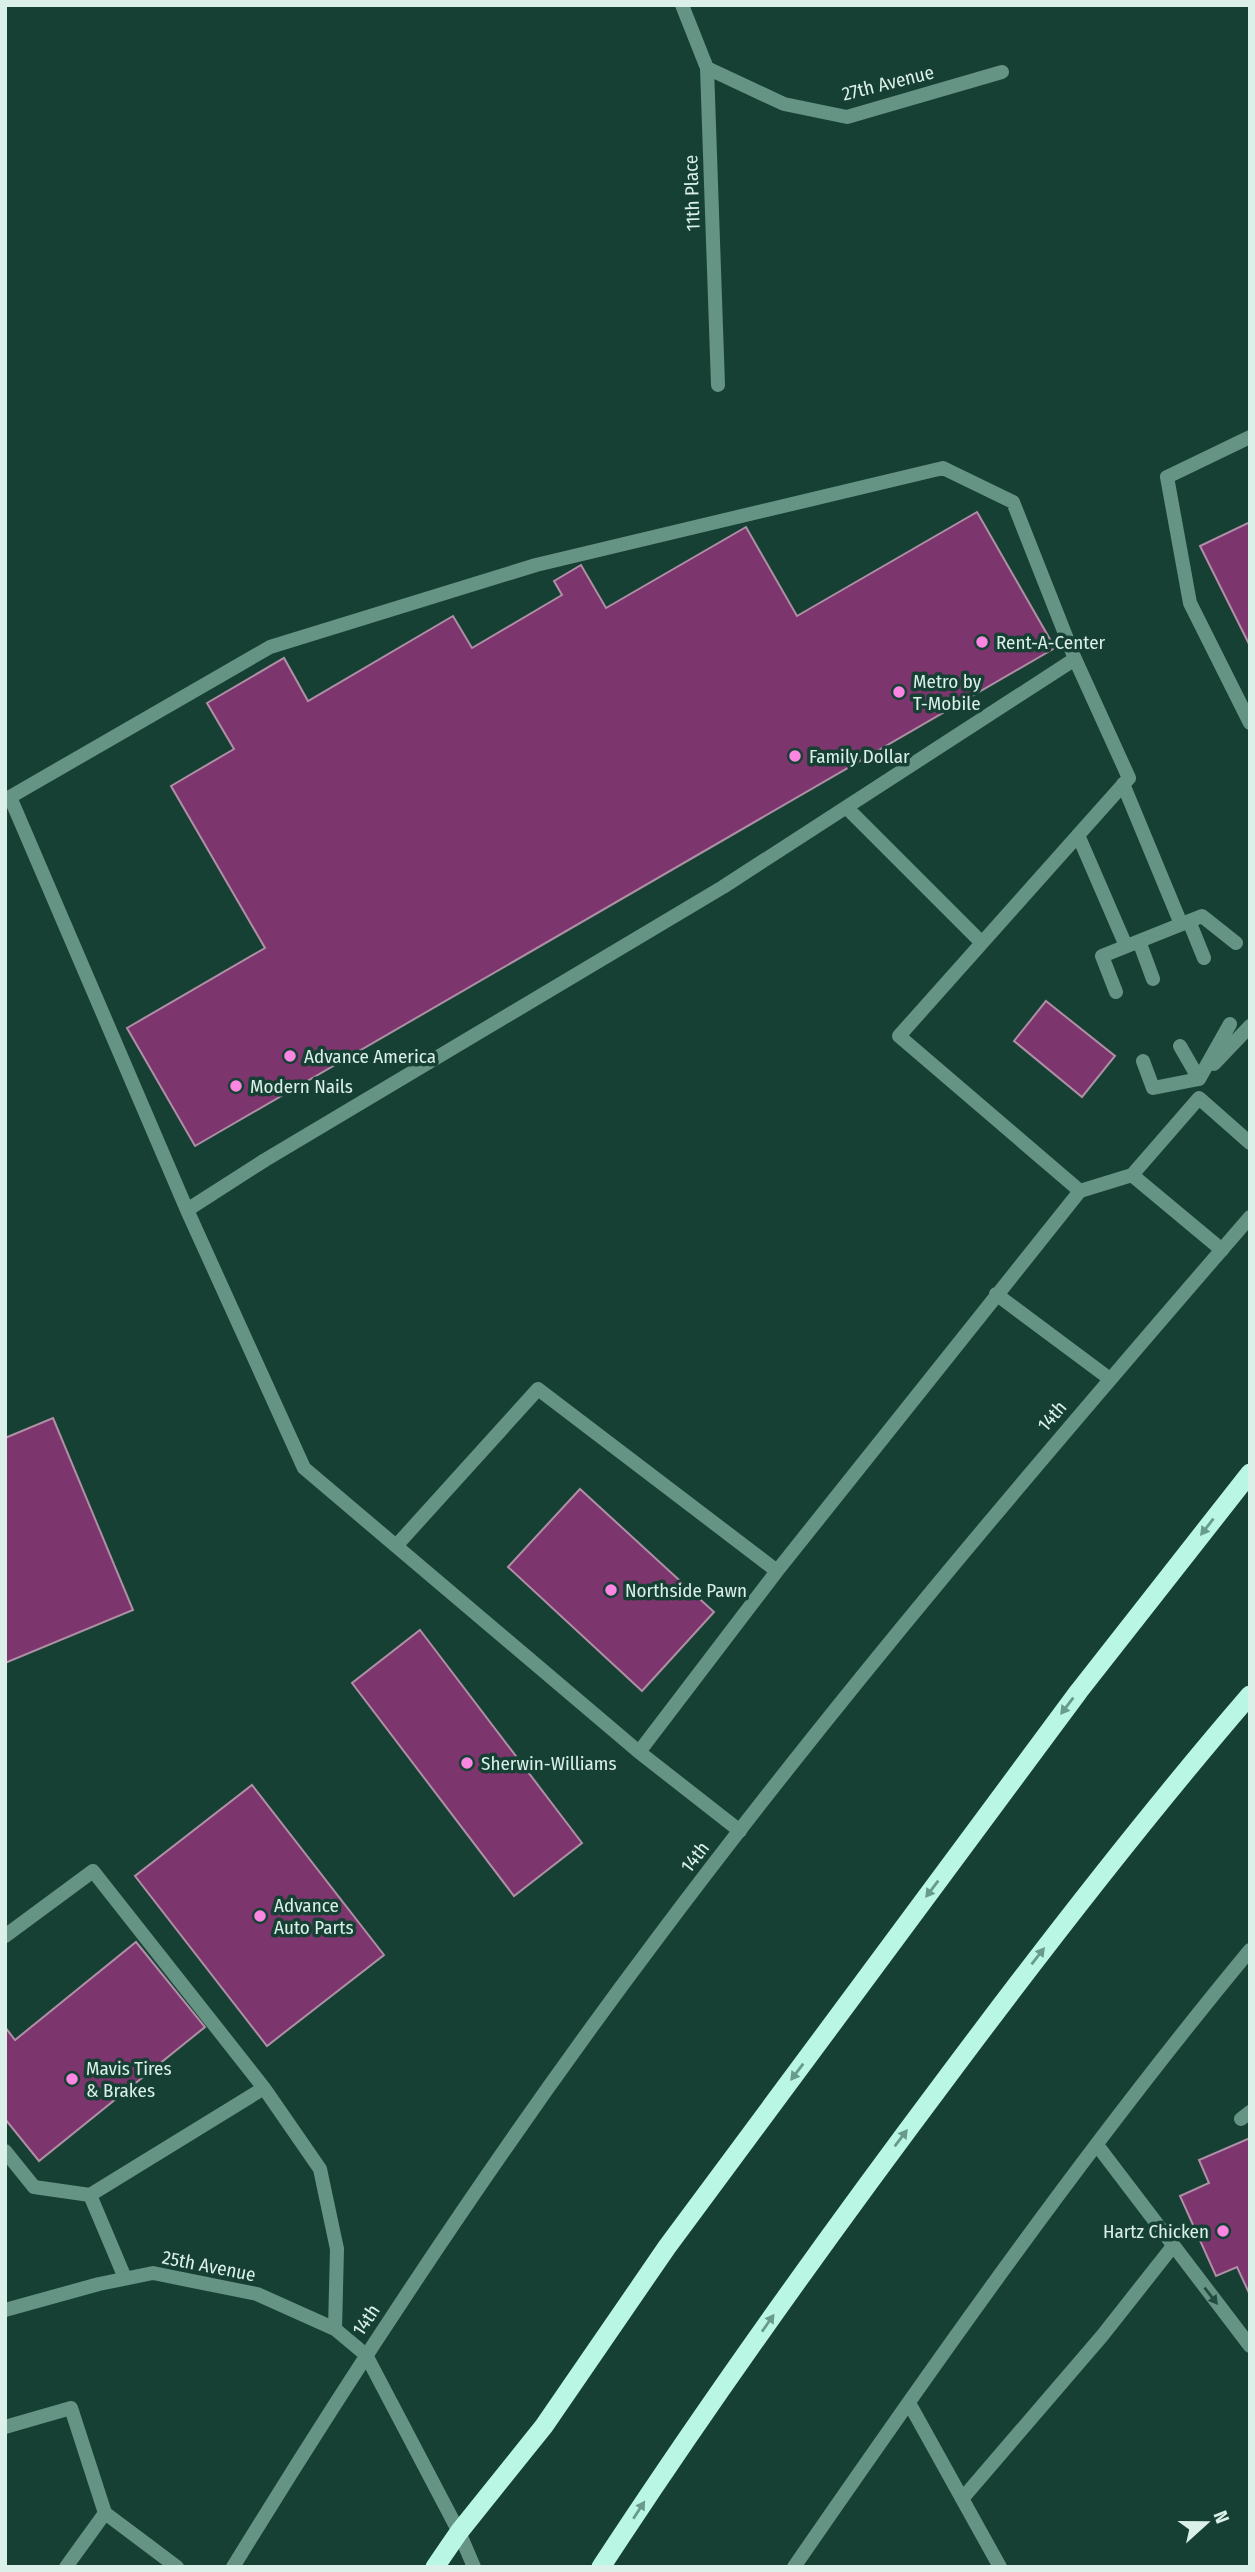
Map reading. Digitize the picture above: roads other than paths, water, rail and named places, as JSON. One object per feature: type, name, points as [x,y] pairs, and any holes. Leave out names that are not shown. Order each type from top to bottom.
[{"type":"highway","points":[[435,2567],[544,2426],[667,2247],[1079,1691],[1250,1474]]},
{"type":"highway","points":[[601,2567],[668,2465],[849,2208],[1038,1955],[1250,1695]]},
{"type":"street","name":"11th Place","points":[[682,5],[707,68],[718,385]]},
{"type":"street","name":"27th Avenue","points":[[707,68],[784,104],[846,117],[1002,72]]},
{"type":"street","points":[[1250,437],[1167,477],[1189,603],[1250,723]]},
{"type":"street","points":[[740,1831],[639,1752],[304,1468],[187,1210],[10,797],[270,647],[536,565],[943,468],[1013,502],[1075,659],[1129,778],[899,1037],[1080,1191]]},
{"type":"street","points":[[187,1210],[265,1160],[723,887],[1075,659]]},
{"type":"street","points":[[1124,784],[1185,923],[1204,958]]},
{"type":"street","points":[[847,808],[982,943]]},
{"type":"street","points":[[1079,835],[1153,979]]},
{"type":"street","points":[[1116,992],[1102,956],[1133,943],[1202,916],[1236,943]]},
{"type":"street","points":[[639,1752],[777,1571],[1080,1191],[1132,1175],[1199,1098],[1199,1079],[1230,1024]]},
{"type":"street","points":[[1143,1060],[1153,1088],[1199,1079],[1250,1026]]},
{"type":"street","points":[[1180,1046],[1199,1079]]},
{"type":"street","points":[[1199,1098],[1250,1143]]},
{"type":"street","points":[[1132,1175],[1222,1250]]},
{"type":"street","name":"14th","points":[[233,2567],[366,2355],[471,2196],[656,1939],[858,1681],[1049,1449],[1250,1217]]},
{"type":"street","points":[[996,1294],[1110,1379]]},
{"type":"street","points":[[396,1546],[538,1389],[777,1571]]},
{"type":"street","points":[[5,1936],[93,1871],[264,2088],[320,2169],[337,2249],[335,2329]]},
{"type":"street","points":[[794,2567],[909,2403],[1097,2145],[1250,1950]]},
{"type":"street","points":[[5,2151],[34,2187],[90,2195],[264,2088]]},
{"type":"street","points":[[1097,2145],[1250,2346]]},
{"type":"street","points":[[90,2195],[125,2278]]},
{"type":"street","points":[[962,2499],[1102,2336],[1173,2246]]},
{"type":"street","name":"25th Avenue","points":[[5,2311],[125,2278],[153,2273],[257,2294],[335,2329],[366,2355],[460,2532],[474,2567]]},
{"type":"street","points":[[909,2403],[1000,2567]]},
{"type":"street","points":[[5,2427],[71,2408],[105,2513],[177,2567]]},
{"type":"street","points":[[66,2567],[105,2513]]},
{"type":"place","name":"Rent-A-Center","points":[[982,642]]},
{"type":"place","name":"Metro by T-Mobile","points":[[899,692]]},
{"type":"place","name":"Family Dollar","points":[[795,756]]},
{"type":"place","name":"Advance America","points":[[290,1056]]},
{"type":"place","name":"Modern Nails","points":[[236,1086]]},
{"type":"place","name":"Northside Pawn","points":[[611,1590]]},
{"type":"place","name":"Sherwin-Williams","points":[[467,1763]]},
{"type":"place","name":"Advance Auto Parts","points":[[260,1916]]},
{"type":"place","name":"Mavis Tires & Brakes","points":[[72,2079]]},
{"type":"place","name":"Hartz Chicken","points":[[1223,2231]]}]
